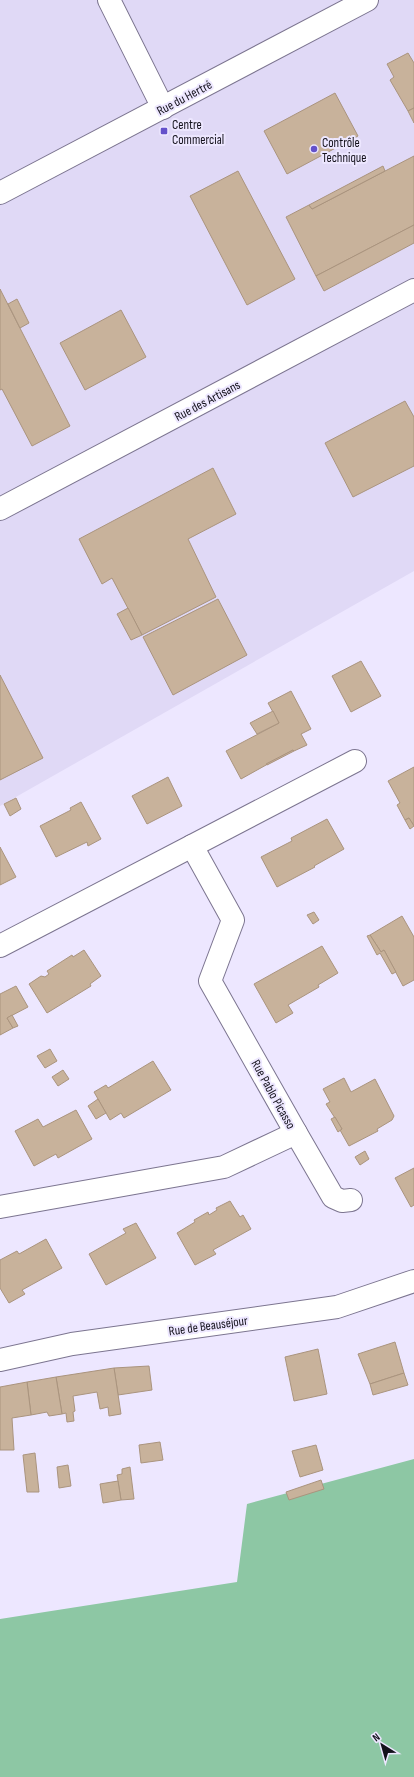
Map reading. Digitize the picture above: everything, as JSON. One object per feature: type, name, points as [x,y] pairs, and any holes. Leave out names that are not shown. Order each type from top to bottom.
[{"type":"street","points":[[109,0],[163,108]]},
{"type":"street","name":"Rue du Hertré","points":[[0,193],[367,0]]},
{"type":"street","name":"Rue des Artisans","points":[[0,509],[414,290]]},
{"type":"street","points":[[0,946],[355,761]]},
{"type":"street","name":"Rue Pablo Picasso","points":[[0,1207],[224,1168],[296,1133],[210,981],[233,920],[192,846]]},
{"type":"street","points":[[296,1133],[333,1197],[342,1201],[351,1200]]},
{"type":"street","name":"Rue de Beauséjour","points":[[0,1360],[72,1344],[336,1307],[414,1280]]},
{"type":"shaded area","points":[[0,0],[414,0],[414,571],[0,806]]},
{"type":"green space","points":[[414,1459],[414,1777],[0,1777],[0,1619],[237,1582],[247,1504]]},
{"type":"building","points":[[408,53],[414,63],[414,108],[408,111],[390,80],[394,77],[387,64]]},
{"type":"building","points":[[335,93],[358,136],[287,174],[264,131]]},
{"type":"building","points":[[414,108],[414,123],[408,111]]},
{"type":"building","points":[[414,156],[414,225],[316,276],[286,217],[309,205],[312,209]]},
{"type":"building","points":[[383,166],[385,171],[312,209],[309,205]]},
{"type":"building","points":[[238,171],[295,279],[247,305],[190,196]]},
{"type":"building","points":[[414,225],[414,243],[324,291],[316,276]]},
{"type":"building","points":[[0,289],[70,426],[32,446],[2,389],[0,390]]},
{"type":"building","points":[[17,299],[29,323],[20,328],[8,304]]},
{"type":"building","points":[[121,310],[146,357],[85,390],[60,343]]},
{"type":"building","points":[[405,401],[414,417],[414,466],[353,497],[325,443]]},
{"type":"building","points":[[213,468],[236,514],[188,539],[216,597],[142,635],[112,578],[102,584],[79,539]]},
{"type":"building","points":[[218,599],[247,655],[173,695],[143,637]]},
{"type":"building","points":[[128,608],[142,635],[131,640],[117,614]]},
{"type":"building","points":[[361,661],[381,696],[351,712],[332,676]]},
{"type":"building","points":[[0,675],[43,758],[0,780]]},
{"type":"building","points":[[291,691],[311,729],[301,734],[307,745],[294,751],[293,750],[241,779],[226,751],[279,723],[268,703]]},
{"type":"building","points":[[273,711],[279,723],[257,734],[250,723]]},
{"type":"building","points":[[293,750],[294,751],[267,765],[266,764]]},
{"type":"building","points":[[414,767],[414,826],[409,818],[405,820],[397,805],[400,803],[388,781]]},
{"type":"building","points":[[168,777],[182,806],[147,824],[132,796]]},
{"type":"building","points":[[16,798],[21,809],[10,816],[4,804]]},
{"type":"building","points":[[81,802],[101,839],[88,846],[87,842],[56,857],[40,826],[71,810],[70,808]]},
{"type":"building","points":[[409,818],[414,826],[410,829],[405,820]]},
{"type":"building","points":[[327,819],[344,849],[314,866],[315,867],[277,887],[261,857],[292,841],[291,838]]},
{"type":"building","points":[[0,847],[16,877],[0,885]]},
{"type":"building","points":[[314,912],[319,920],[313,924],[307,915]]},
{"type":"building","points":[[402,916],[414,937],[414,980],[403,986],[384,950],[381,952],[370,935]]},
{"type":"building","points":[[370,935],[381,952],[384,950],[396,972],[392,974],[380,953],[377,955],[367,936]]},
{"type":"building","points":[[322,946],[338,973],[318,985],[319,987],[288,1005],[293,1013],[276,1023],[254,984]]},
{"type":"building","points":[[84,950],[101,976],[90,984],[91,986],[47,1013],[29,984],[41,976],[45,977],[49,974],[47,971],[72,955],[73,957]]},
{"type":"building","points":[[16,986],[28,1007],[7,1018],[13,1028],[0,1035],[0,994]]},
{"type":"building","points":[[12,1015],[18,1026],[13,1028],[7,1018]]},
{"type":"building","points":[[50,1049],[57,1061],[45,1068],[37,1056]]},
{"type":"building","points":[[153,1061],[171,1090],[124,1118],[121,1113],[110,1120],[94,1092],[106,1085],[108,1088]]},
{"type":"building","points":[[63,1070],[69,1079],[58,1086],[52,1077]]},
{"type":"building","points":[[344,1078],[351,1092],[375,1079],[394,1116],[392,1120],[377,1129],[378,1131],[349,1146],[340,1130],[342,1129],[326,1104],[330,1102],[323,1089]]},
{"type":"building","points":[[98,1099],[106,1113],[96,1119],[88,1106]]},
{"type":"building","points":[[76,1110],[92,1139],[58,1158],[56,1154],[34,1166],[15,1131],[38,1119],[43,1127]]},
{"type":"building","points":[[335,1117],[342,1129],[338,1132],[331,1119]]},
{"type":"building","points":[[365,1151],[369,1159],[360,1165],[355,1157]]},
{"type":"building","points":[[414,1168],[414,1205],[411,1207],[395,1178]]},
{"type":"building","points":[[230,1201],[240,1217],[243,1215],[251,1229],[213,1250],[216,1254],[195,1265],[177,1233],[195,1222],[194,1220],[208,1212],[209,1215],[217,1210],[216,1208]]},
{"type":"building","points":[[136,1223],[156,1258],[106,1285],[89,1254],[126,1233],[123,1229]]},
{"type":"building","points":[[46,1239],[62,1268],[22,1290],[25,1294],[9,1303],[0,1288],[0,1260],[17,1251],[19,1254]]},
{"type":"building","points":[[395,1342],[404,1373],[370,1384],[358,1354]]},
{"type":"building","points":[[318,1349],[327,1394],[294,1401],[285,1357]]},
{"type":"building","points":[[149,1366],[152,1390],[118,1395],[114,1368]]},
{"type":"building","points":[[114,1368],[121,1414],[109,1416],[108,1407],[100,1409],[97,1392],[73,1396],[75,1411],[73,1412],[74,1421],[67,1422],[66,1413],[62,1414],[56,1377]]},
{"type":"building","points":[[404,1373],[408,1385],[373,1395],[370,1384]]},
{"type":"building","points":[[56,1377],[62,1414],[49,1416],[47,1412],[31,1415],[27,1382]]},
{"type":"building","points":[[27,1382],[31,1415],[12,1418],[14,1450],[0,1450],[0,1387]]},
{"type":"building","points":[[160,1442],[163,1460],[141,1463],[139,1445]]},
{"type":"building","points":[[316,1445],[323,1470],[300,1477],[292,1451]]},
{"type":"building","points":[[35,1453],[39,1492],[27,1492],[23,1455]]},
{"type":"building","points":[[68,1465],[71,1486],[59,1488],[57,1467]]},
{"type":"building","points":[[130,1467],[134,1499],[121,1500],[117,1475],[122,1474],[122,1469]]},
{"type":"building","points":[[321,1480],[324,1489],[289,1500],[286,1492]]},
{"type":"building","points":[[118,1481],[121,1500],[103,1503],[100,1484]]},
{"type":"place","name":"Centre Commercial","points":[[164,131]]},
{"type":"place","name":"Contrôle Technique","points":[[314,149]]}]
